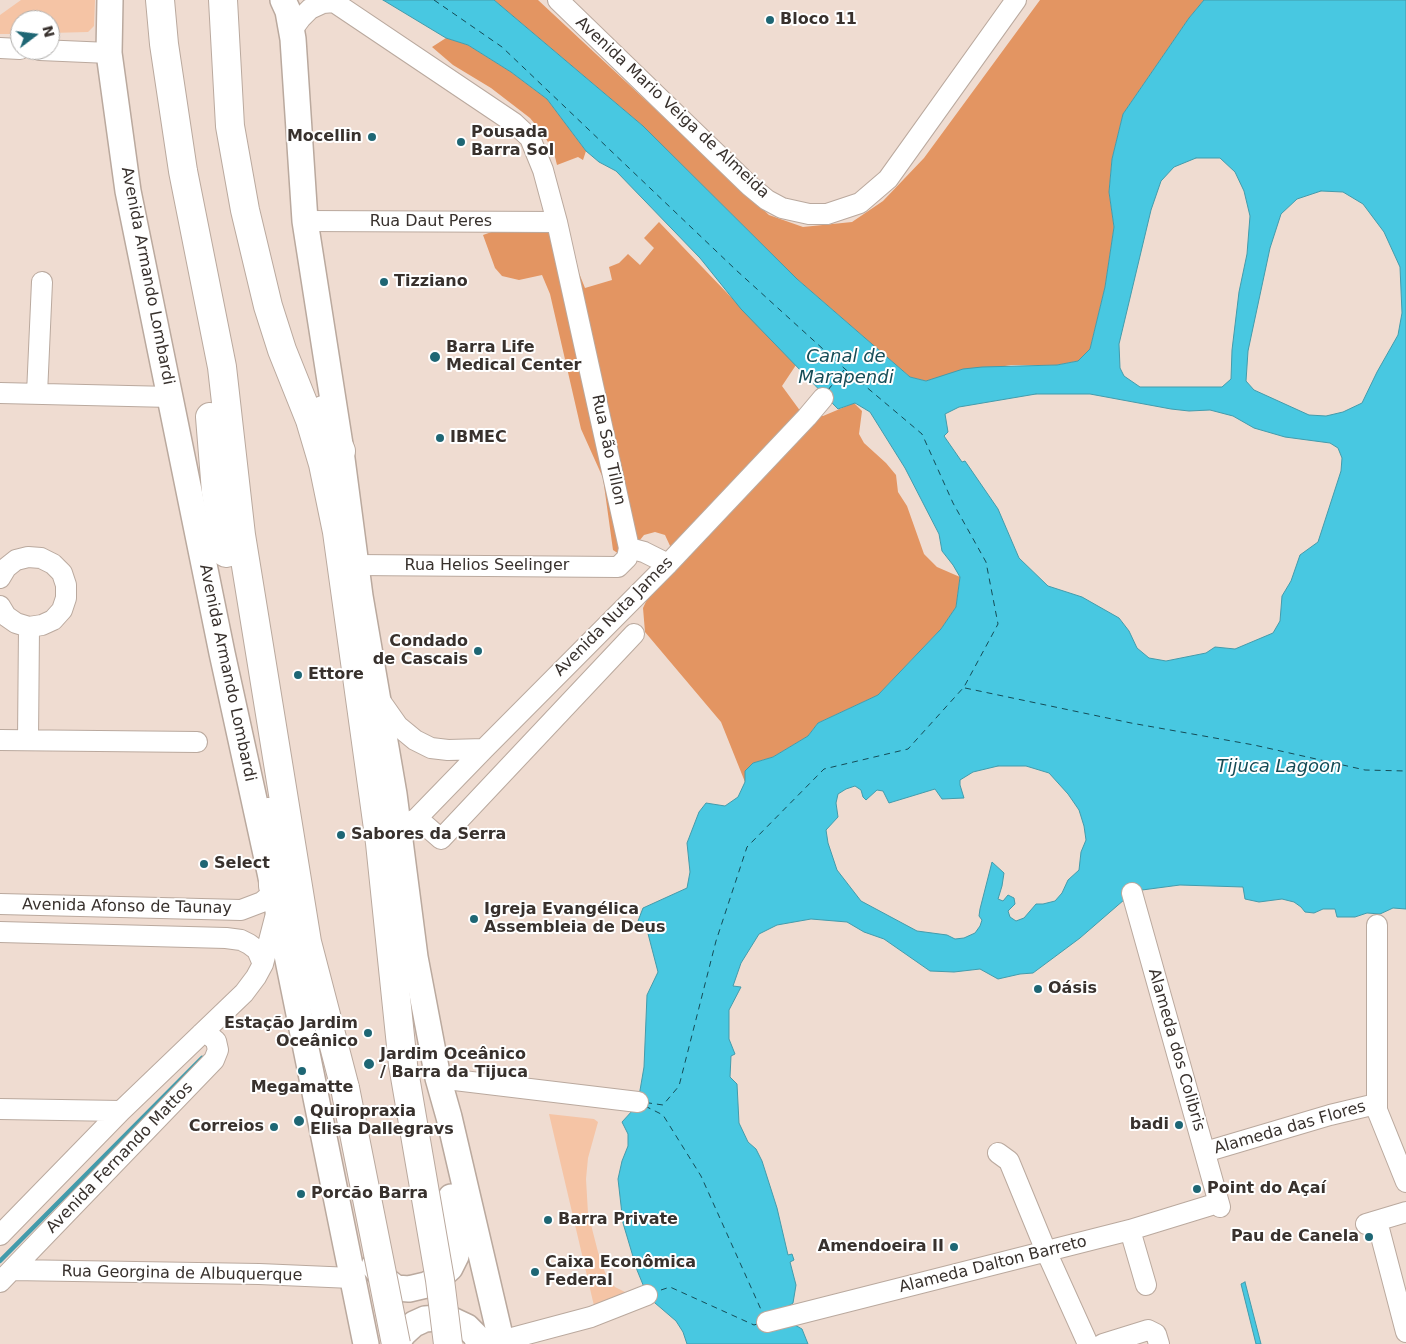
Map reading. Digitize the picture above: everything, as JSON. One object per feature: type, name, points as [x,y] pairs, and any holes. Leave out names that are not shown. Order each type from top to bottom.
[{"type":"highway","name":"Avenida Armando Lombardi","points":[[160,0],[164,44],[183,172],[222,367],[241,535],[311,961],[345,1088],[397,1344]]},
{"type":"highway","points":[[223,3],[230,126],[235,160],[255,255],[282,350],[310,420],[324,464],[336,532],[380,843],[403,1065],[440,1280],[448,1344]]},
{"type":"highway","points":[[255,255],[341,451]]},
{"type":"highway","points":[[204,278],[206,367],[216,492],[268,810],[272,840],[275,897]]},
{"type":"highway","points":[[351,635],[379,699]]},
{"type":"main road","name":"Avenida Armando Lombardi","points":[[110,0],[109,53],[128,191],[366,1344]]},
{"type":"main road","points":[[283,0],[288,11],[292,30],[305,221],[341,451],[355,565],[379,699],[408,824],[415,958],[415,1006],[425,1076],[459,1240],[456,1256],[450,1268],[440,1278],[426,1285],[409,1289],[396,1288],[382,1278],[369,1260],[362,1241],[332,1108],[294,993]]},
{"type":"main road","points":[[415,958],[438,1078],[449,1116],[494,1343]]},
{"type":"main road","points":[[397,1344],[403,1334],[414,1324],[438,1318],[450,1319],[467,1327],[475,1335],[494,1343]]},
{"type":"street","name":"Avenida Mario Veiga de Almeida","points":[[558,0],[750,186],[767,200],[782,208],[809,214],[827,214],[860,203],[888,179],[1016,0]]},
{"type":"street","points":[[292,30],[310,9],[333,1]]},
{"type":"street","name":"Rua São Tillon","points":[[333,1],[514,122],[530,138],[543,170],[558,222],[629,548]]},
{"type":"street","points":[[60,51],[109,53]]},
{"type":"street","name":"Rua Daut Peres","points":[[305,221],[558,222]]},
{"type":"street","points":[[37,394],[42,282]]},
{"type":"street","points":[[0,393],[171,398]]},
{"type":"street","name":"Avenida Nuta James","points":[[408,824],[668,564],[823,398]]},
{"type":"street","points":[[623,609],[627,594],[618,567],[626,558],[629,548],[644,552],[668,564]]},
{"type":"street","points":[[0,578],[6,568],[16,560],[28,557],[41,558],[53,564],[62,573],[66,585],[66,598],[62,610],[53,620],[42,626],[29,627],[16,623],[6,616],[0,606]]},
{"type":"street","name":"Rua Helios Seelinger","points":[[355,565],[618,567]]},
{"type":"street","points":[[28,740],[29,627]]},
{"type":"street","points":[[408,824],[441,839],[634,634]]},
{"type":"street","points":[[379,699],[398,726],[415,740],[431,748],[448,750],[484,749]]},
{"type":"street","points":[[0,740],[197,742]]},
{"type":"street","name":"Alameda dos Colibris","points":[[1132,893],[1219,1205]]},
{"type":"street","name":"Avenida Afonso de Taunay","points":[[0,904],[241,910],[262,902],[269,896],[275,897]]},
{"type":"street","name":"Avenida Fernando Mattos","points":[[0,1235],[121,1111],[244,994],[263,964],[275,897]]},
{"type":"street","points":[[1377,925],[1376,1104],[1379,1117],[1406,1182]]},
{"type":"street","name":"Avenida Afonso de Taunay","points":[[0,932],[226,938],[241,940],[249,944],[257,950],[263,964]]},
{"type":"street","name":"Avenida Fernando Mattos","points":[[6,1276],[214,1060],[218,1050],[216,1041],[210,1035],[202,1033]]},
{"type":"street","points":[[438,1078],[638,1102]]},
{"type":"street","name":"Alameda das Flores","points":[[1205,1152],[1330,1115],[1376,1104]]},
{"type":"street","points":[[0,1109],[121,1111]]},
{"type":"street","points":[[998,1153],[1009,1161],[1046,1251],[1088,1344]]},
{"type":"street","name":"Alameda Dalton Barreto","points":[[767,1322],[1130,1230],[1219,1205]]},
{"type":"street","points":[[1406,1212],[1372,1223],[1406,1332]]},
{"type":"street","points":[[1130,1230],[1146,1285]]},
{"type":"street","name":"Rua Georgina de Albuquerque","points":[[6,1276],[259,1274],[352,1278]]},
{"type":"street","points":[[494,1343],[591,1317],[647,1296]]},
{"type":"street","points":[[1103,1344],[1148,1330],[1156,1334],[1159,1344]]},
{"type":"shaded area","points":[[21,0],[95,0],[94,26],[88,32],[60,33],[60,10],[10,10],[10,34],[0,34],[0,15]]},
{"type":"shaded area","points":[[494,0],[538,0],[769,215],[803,227],[852,222],[883,201],[924,158],[1040,0],[1204,0],[1189,18],[1123,114],[1112,159],[1109,192],[1114,227],[1105,287],[1090,349],[1078,361],[1057,365],[1011,365],[926,381],[910,377],[797,279],[643,126]]},
{"type":"shaded area","points":[[446,38],[468,45],[511,72],[547,99],[586,151],[583,160],[578,157],[557,165],[554,153],[544,135],[530,118],[491,88],[453,65],[432,47]]},
{"type":"shaded area","points":[[659,222],[796,365],[782,386],[801,412],[823,416],[854,403],[862,411],[859,434],[864,443],[896,475],[898,492],[907,506],[924,554],[937,567],[960,577],[956,607],[941,629],[878,695],[818,723],[808,736],[773,757],[753,763],[745,771],[745,782],[721,722],[645,632],[643,608],[671,548],[665,535],[655,532],[644,535],[628,555],[619,554],[613,550],[603,478],[581,429],[550,294],[542,275],[519,280],[502,276],[495,268],[483,235],[500,229],[547,232],[571,241],[585,288],[612,280],[609,267],[619,263],[628,254],[640,265],[654,248],[644,238]]},
{"type":"shaded area","points":[[549,1114],[594,1119],[598,1122],[588,1158],[586,1179],[588,1213],[607,1278],[615,1287],[627,1293],[595,1310]]},
{"type":"water","name":"Tijuca Lagoon","points":[[383,0],[494,0],[643,126],[797,279],[910,377],[926,381],[963,369],[1057,365],[1078,361],[1090,349],[1105,287],[1114,227],[1109,192],[1112,159],[1123,114],[1189,18],[1204,0],[1406,0],[1406,909],[1393,908],[1380,914],[1367,913],[1355,917],[1337,917],[1335,909],[1323,909],[1314,913],[1305,912],[1294,902],[1282,899],[1259,902],[1245,899],[1243,887],[1180,885],[1142,890],[1132,893],[1080,938],[1033,973],[998,979],[980,969],[954,972],[930,971],[884,939],[864,932],[847,922],[811,919],[777,925],[759,934],[741,963],[733,986],[741,987],[729,1010],[729,1039],[735,1054],[731,1056],[730,1077],[737,1084],[739,1123],[748,1142],[756,1149],[762,1161],[777,1208],[788,1255],[792,1254],[794,1260],[790,1262],[796,1285],[793,1303],[787,1307],[788,1321],[802,1329],[808,1344],[687,1344],[683,1332],[676,1321],[648,1297],[637,1270],[623,1223],[618,1179],[628,1146],[628,1134],[622,1122],[638,1102],[644,1067],[647,995],[658,972],[646,926],[638,921],[643,908],[687,888],[690,872],[687,843],[699,812],[706,803],[725,806],[738,797],[745,782],[745,771],[753,763],[773,757],[808,736],[818,723],[878,695],[941,629],[956,607],[960,577],[942,551],[939,534],[905,468],[870,412],[855,403],[838,409],[741,309],[700,258],[616,171],[599,162],[586,151],[547,99],[511,72],[468,45],[446,38]],"holes":[[[1196,158],[1220,158],[1235,172],[1244,191],[1250,216],[1247,254],[1239,292],[1232,350],[1231,379],[1222,387],[1140,387],[1124,376],[1120,368],[1119,344],[1151,210],[1161,181],[1174,167]],[[1321,191],[1343,192],[1363,204],[1384,232],[1400,267],[1402,313],[1398,335],[1362,403],[1343,412],[1326,416],[1309,415],[1254,390],[1246,381],[1248,351],[1270,248],[1281,214],[1297,199]],[[1036,394],[1090,394],[1171,409],[1189,411],[1210,410],[1233,416],[1254,428],[1285,437],[1330,443],[1338,448],[1342,458],[1341,471],[1318,542],[1300,555],[1291,581],[1282,596],[1280,621],[1273,633],[1235,649],[1215,647],[1206,653],[1166,661],[1149,658],[1137,648],[1129,631],[1119,618],[1082,597],[1048,586],[1019,558],[998,509],[965,461],[962,462],[944,436],[948,432],[945,414],[959,407]],[[998,766],[1026,766],[1049,773],[1068,794],[1079,810],[1086,840],[1081,852],[1079,870],[1068,880],[1062,893],[1055,901],[1036,904],[1024,918],[1016,921],[1010,917],[1008,911],[1015,904],[1014,898],[1008,895],[1003,901],[998,899],[1004,873],[992,862],[980,909],[979,916],[982,920],[980,926],[975,933],[964,938],[955,939],[947,935],[917,931],[861,901],[837,870],[828,843],[826,830],[838,817],[836,803],[838,794],[855,786],[861,790],[866,800],[877,790],[883,791],[889,803],[935,789],[942,799],[964,798],[960,780],[973,772]]]},
{"type":"water","points":[[1245,1282],[1261,1344],[1256,1344],[1241,1284]]},
{"type":"waterway","points":[[0,1261],[202,1058]]},
{"type":"ferry route","points":[[434,0],[502,47],[736,270],[845,369],[922,434],[953,503],[986,562],[998,624],[964,687],[908,749],[824,769],[747,847],[716,941],[679,1086],[663,1105],[649,1103]]},
{"type":"ferry route","points":[[828,390],[844,370]]},
{"type":"ferry route","points":[[965,688],[1131,723],[1254,745],[1365,770],[1406,771]]},
{"type":"ferry route","points":[[645,1106],[663,1115],[701,1176],[763,1314]]},
{"type":"ferry route","points":[[661,1290],[670,1287],[754,1325],[757,1324]]},
{"type":"place","name":"Bloco 11","points":[[770,20]]},
{"type":"place","name":"Mocellin","points":[[372,137]]},
{"type":"place","name":"Pousada Barra Sol","points":[[461,142]]},
{"type":"place","name":"Tizziano","points":[[384,282]]},
{"type":"place","name":"Barra Life Medical Center","points":[[435,357]]},
{"type":"place","name":"IBMEC","points":[[440,438]]},
{"type":"place","name":"Condado de Cascais","points":[[478,651]]},
{"type":"place","name":"Ettore","points":[[298,675]]},
{"type":"place","name":"Sabores da Serra","points":[[341,835]]},
{"type":"place","name":"Select","points":[[204,864]]},
{"type":"place","name":"Igreja Evangélica Assembleia de Deus","points":[[474,919]]},
{"type":"place","name":"Oásis","points":[[1038,989]]},
{"type":"place","name":"Estação Jardim Oceânico","points":[[368,1033]]},
{"type":"place","name":"Jardim Oceânico / Barra da Tijuca","points":[[369,1064]]},
{"type":"place","name":"Megamatte","points":[[302,1071]]},
{"type":"place","name":"Quiropraxia Elisa Dallegravs","points":[[299,1121]]},
{"type":"place","name":"badi","points":[[1179,1125]]},
{"type":"place","name":"Correios","points":[[274,1127]]},
{"type":"place","name":"Point do Açaí","points":[[1197,1189]]},
{"type":"place","name":"Porcão Barra","points":[[301,1194]]},
{"type":"place","name":"Barra Private","points":[[548,1220]]},
{"type":"place","name":"Pau de Canela","points":[[1369,1237]]},
{"type":"place","name":"Amendoeira II","points":[[954,1247]]},
{"type":"place","name":"Caixa Econômica Federal","points":[[535,1272]]},
{"type":"water label","name":"Canal de Marapendi","points":[[846,367]]}]
